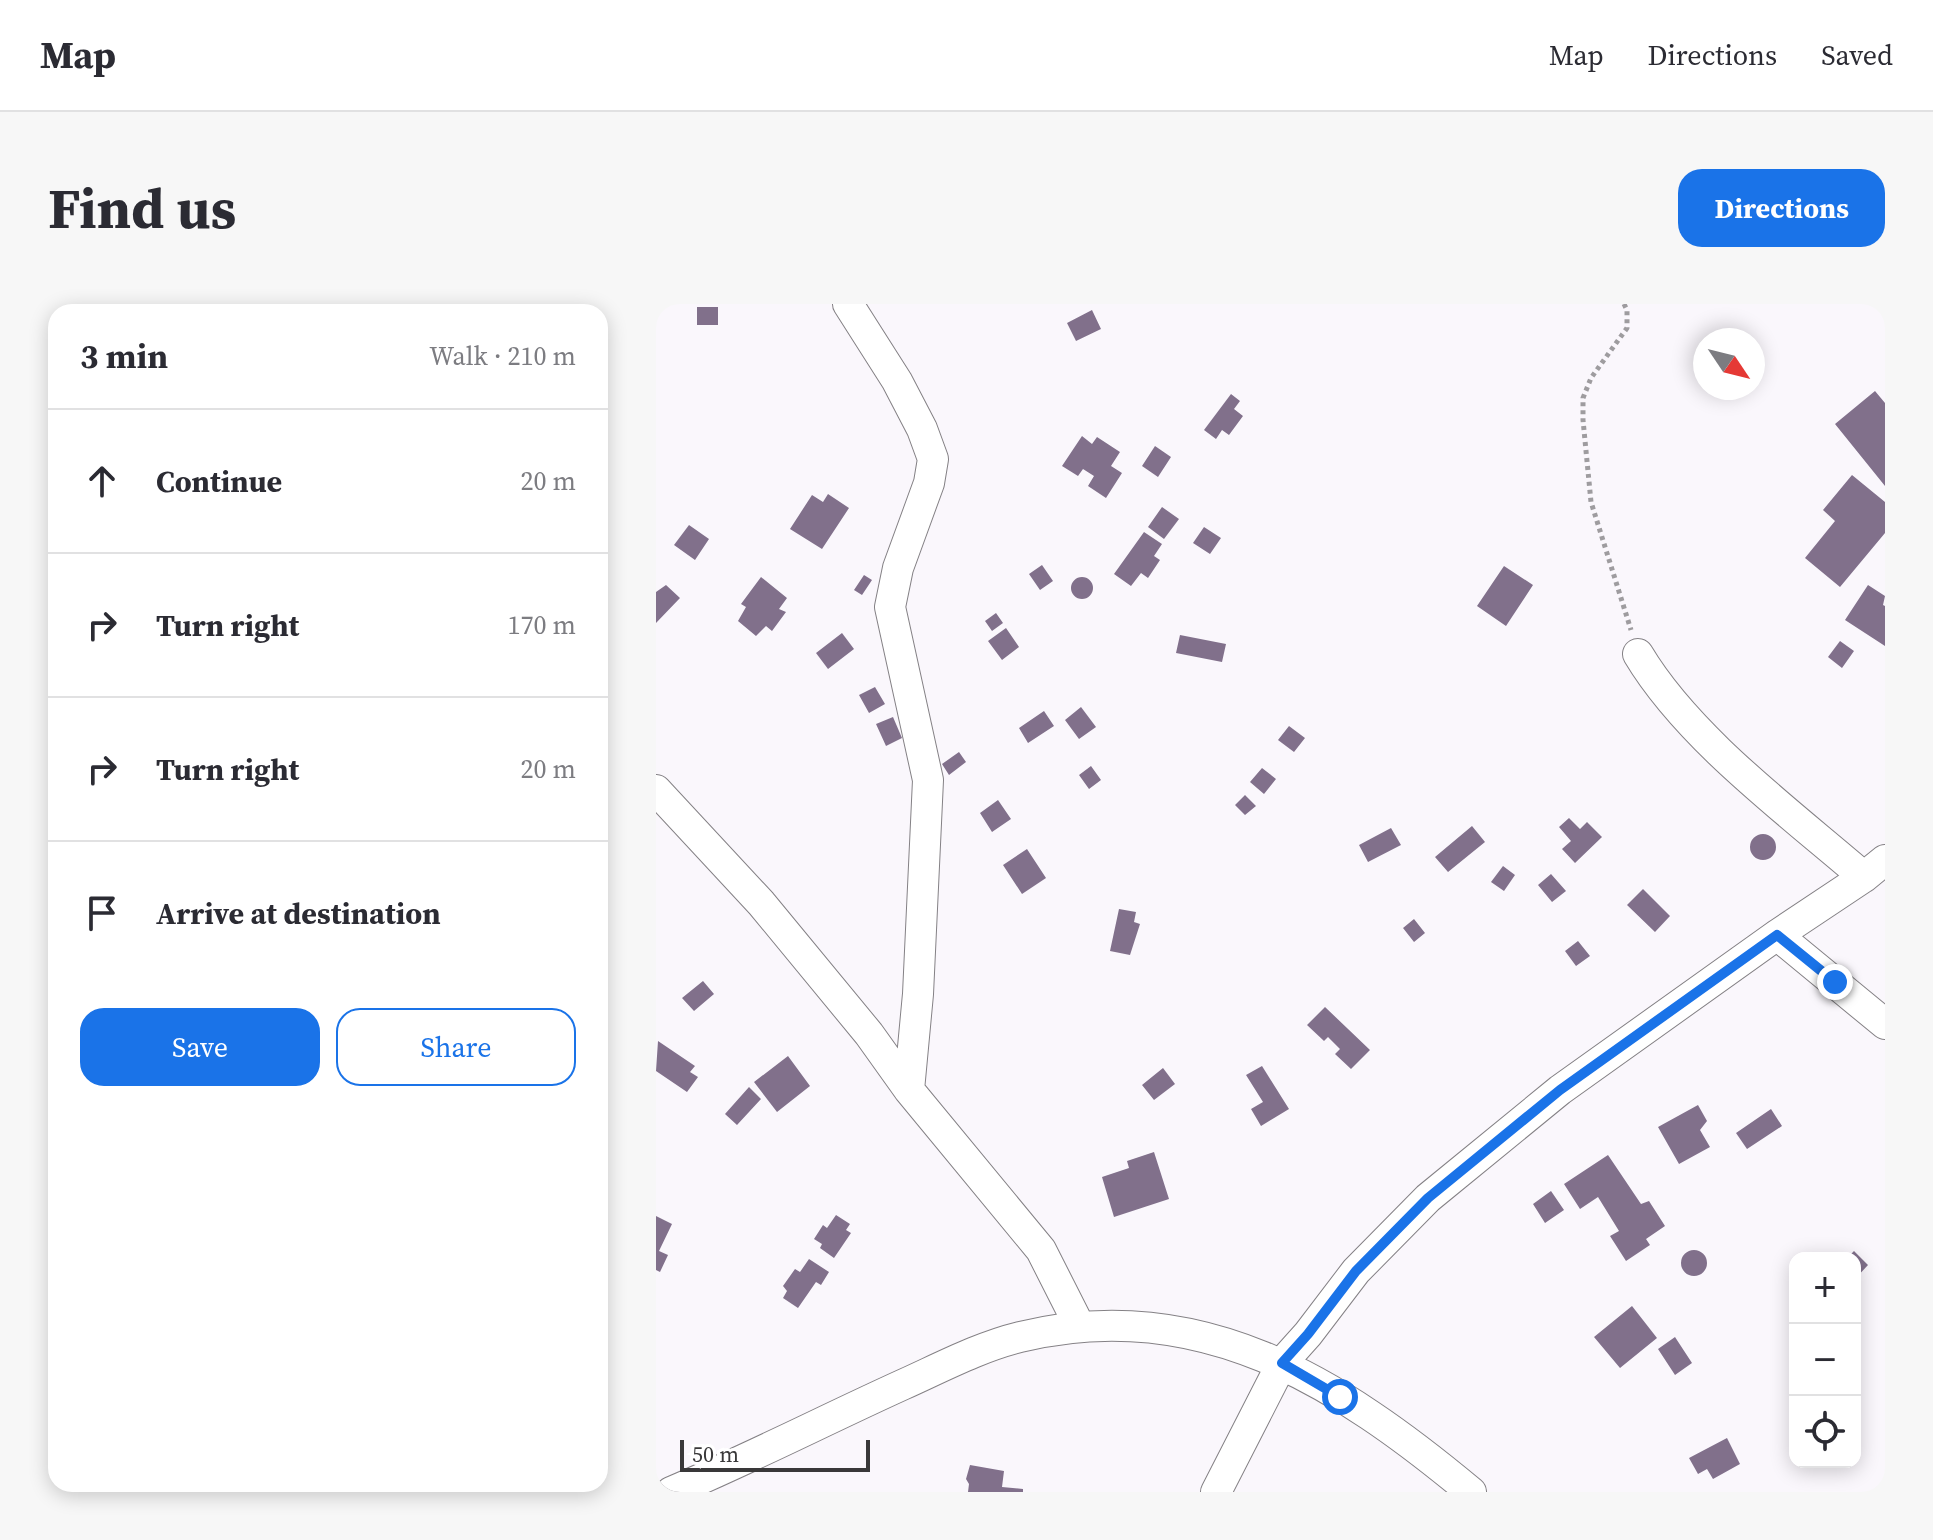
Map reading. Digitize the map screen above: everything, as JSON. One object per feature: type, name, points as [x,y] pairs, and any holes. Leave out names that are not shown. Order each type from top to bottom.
[{"type":"street","points":[[848,304],[897,381],[922,429],[933,459],[929,483],[898,568],[890,607],[928,780],[918,994],[909,1090]]},
{"type":"street","points":[[1216,1492],[1282,1363],[1356,1271],[1428,1198],[1560,1090],[1874,869],[1737,768],[1656,685],[1638,654]]},
{"type":"street","points":[[656,790],[761,903],[1041,1250],[1080,1327]]},
{"type":"street","points":[[1777,935],[1885,1024]]},
{"type":"street","points":[[671,1492],[964,1357],[1018,1337],[1080,1327],[1150,1326],[1212,1338],[1282,1363],[1378,1420],[1471,1492]]},
{"type":"path","points":[[1624,304],[1627,328],[1591,378],[1583,398],[1583,420],[1591,502],[1638,654]]},
{"type":"building","points":[[697,307],[718,307],[718,325],[697,325]]},
{"type":"building","points":[[1092,310],[1101,329],[1076,341],[1067,323]]},
{"type":"building","points":[[1875,391],[1885,403],[1885,486],[1835,424]]},
{"type":"building","points":[[1231,394],[1240,401],[1234,409],[1243,416],[1229,435],[1222,430],[1216,439],[1204,430]]},
{"type":"building","points":[[1082,436],[1092,444],[1097,437],[1120,452],[1111,466],[1122,473],[1106,498],[1088,486],[1094,476],[1083,469],[1078,476],[1062,466]]},
{"type":"building","points":[[1155,446],[1171,457],[1158,477],[1142,466]]},
{"type":"building","points":[[1852,475],[1885,502],[1885,533],[1840,587],[1805,558],[1835,521],[1823,510]]},
{"type":"building","points":[[828,494],[849,508],[822,549],[790,529],[812,495],[823,502]]},
{"type":"building","points":[[1162,507],[1179,519],[1164,539],[1148,527]]},
{"type":"building","points":[[689,525],[709,539],[695,560],[674,545]]},
{"type":"building","points":[[1204,527],[1221,538],[1210,554],[1193,543]]},
{"type":"building","points":[[1144,532],[1162,544],[1154,556],[1160,560],[1148,578],[1141,573],[1131,586],[1114,574]]},
{"type":"building","points":[[1042,565],[1053,581],[1040,590],[1029,574]]},
{"type":"building","points":[[1504,566],[1533,585],[1506,626],[1477,606]]},
{"type":"building","points":[[864,575],[872,580],[862,595],[854,590]]},
{"type":"building","points":[[761,577],[787,598],[779,609],[786,612],[772,631],[766,626],[756,636],[738,621],[746,607],[741,604]]},
{"type":"building","points":[[1082,577],[1090,580],[1093,588],[1090,596],[1082,599],[1074,596],[1071,588],[1074,580]]},
{"type":"building","points":[[666,585],[680,598],[656,623],[656,592]]},
{"type":"building","points":[[1868,585],[1885,596],[1885,646],[1845,620]]},
{"type":"building","points":[[996,613],[1003,623],[992,631],[985,621]]},
{"type":"building","points":[[1006,628],[1019,647],[1002,660],[988,641]]},
{"type":"building","points":[[842,633],[854,649],[828,669],[816,653]]},
{"type":"building","points":[[1180,635],[1226,644],[1222,662],[1176,653]]},
{"type":"building","points":[[1840,641],[1854,651],[1842,668],[1828,657]]},
{"type":"building","points":[[875,687],[885,704],[869,713],[859,695]]},
{"type":"building","points":[[1081,707],[1096,727],[1079,739],[1065,720]]},
{"type":"building","points":[[1044,711],[1054,726],[1028,743],[1019,728]]},
{"type":"building","points":[[893,717],[902,738],[886,746],[876,724]]},
{"type":"building","points":[[1289,726],[1305,738],[1294,752],[1278,740]]},
{"type":"building","points":[[959,752],[966,762],[949,775],[942,764]]},
{"type":"building","points":[[1091,766],[1101,780],[1089,789],[1079,775]]},
{"type":"building","points":[[1262,768],[1276,779],[1264,794],[1250,782]]},
{"type":"building","points":[[1245,795],[1256,806],[1245,815],[1235,805]]},
{"type":"building","points":[[998,800],[1011,819],[992,832],[980,813]]},
{"type":"building","points":[[1569,818],[1580,829],[1587,822],[1602,837],[1575,863],[1562,849],[1571,841],[1559,827]]},
{"type":"building","points":[[1472,826],[1485,842],[1448,872],[1435,857]]},
{"type":"building","points":[[1391,828],[1401,845],[1368,862],[1359,845]]},
{"type":"building","points":[[1763,834],[1772,838],[1776,847],[1772,856],[1763,860],[1754,856],[1750,847],[1754,838]]},
{"type":"building","points":[[1027,849],[1046,878],[1022,894],[1003,865]]},
{"type":"building","points":[[1503,866],[1515,875],[1504,891],[1491,882]]},
{"type":"building","points":[[1551,874],[1566,891],[1552,902],[1538,885]]},
{"type":"building","points":[[1643,889],[1670,916],[1655,932],[1627,905]]},
{"type":"building","points":[[1119,909],[1136,912],[1134,922],[1140,924],[1130,955],[1110,951]]},
{"type":"building","points":[[1414,919],[1425,933],[1414,942],[1403,928]]},
{"type":"building","points":[[1578,941],[1590,956],[1576,966],[1565,951]]},
{"type":"building","points":[[703,981],[714,994],[694,1011],[682,998]]},
{"type":"building","points":[[1325,1007],[1370,1050],[1351,1069],[1335,1054],[1340,1049],[1328,1037],[1324,1041],[1307,1025]]},
{"type":"building","points":[[658,1041],[695,1066],[690,1072],[698,1077],[687,1092],[656,1071]]},
{"type":"building","points":[[788,1056],[810,1086],[777,1112],[754,1082]]},
{"type":"building","points":[[1262,1066],[1289,1109],[1261,1126],[1251,1109],[1263,1102],[1246,1075]]},
{"type":"building","points":[[1163,1068],[1175,1084],[1154,1100],[1142,1085]]},
{"type":"building","points":[[749,1087],[761,1099],[737,1125],[725,1114]]},
{"type":"building","points":[[1698,1105],[1707,1121],[1700,1130],[1710,1147],[1679,1164],[1658,1127]]},
{"type":"building","points":[[1771,1109],[1782,1126],[1747,1149],[1736,1133]]},
{"type":"building","points":[[1154,1152],[1169,1199],[1114,1217],[1102,1177],[1129,1168],[1127,1161]]},
{"type":"building","points":[[1608,1155],[1641,1204],[1649,1201],[1665,1226],[1646,1239],[1650,1245],[1626,1261],[1610,1236],[1619,1231],[1598,1197],[1580,1209],[1564,1184]]},
{"type":"building","points":[[1551,1191],[1564,1210],[1545,1223],[1533,1204]]},
{"type":"building","points":[[836,1215],[850,1224],[846,1230],[851,1233],[834,1258],[814,1239],[823,1225],[827,1228]]},
{"type":"building","points":[[656,1216],[672,1224],[659,1251],[668,1255],[660,1272],[656,1270]]},
{"type":"building","points":[[1694,1250],[1703,1254],[1707,1263],[1703,1272],[1694,1276],[1685,1272],[1681,1263],[1685,1254]]},
{"type":"building","points":[[1861,1258],[1868,1265],[1861,1273]]},
{"type":"building","points":[[809,1259],[829,1272],[821,1285],[816,1282],[798,1308],[783,1298],[787,1291],[783,1286],[795,1269],[800,1272]]},
{"type":"building","points":[[1632,1306],[1657,1338],[1620,1368],[1594,1337]]},
{"type":"building","points":[[1675,1337],[1692,1363],[1675,1375],[1658,1349]]},
{"type":"building","points":[[1727,1438],[1740,1464],[1713,1479],[1707,1469],[1698,1474],[1689,1458]]},
{"type":"building","points":[[970,1465],[1004,1471],[1002,1487],[1023,1489],[1023,1492],[968,1492],[966,1479]]},
{"type":"route","points":[[1340,1397],[1282,1363],[1356,1271],[1428,1198],[1560,1090],[1777,935],[1835,982]]}]
